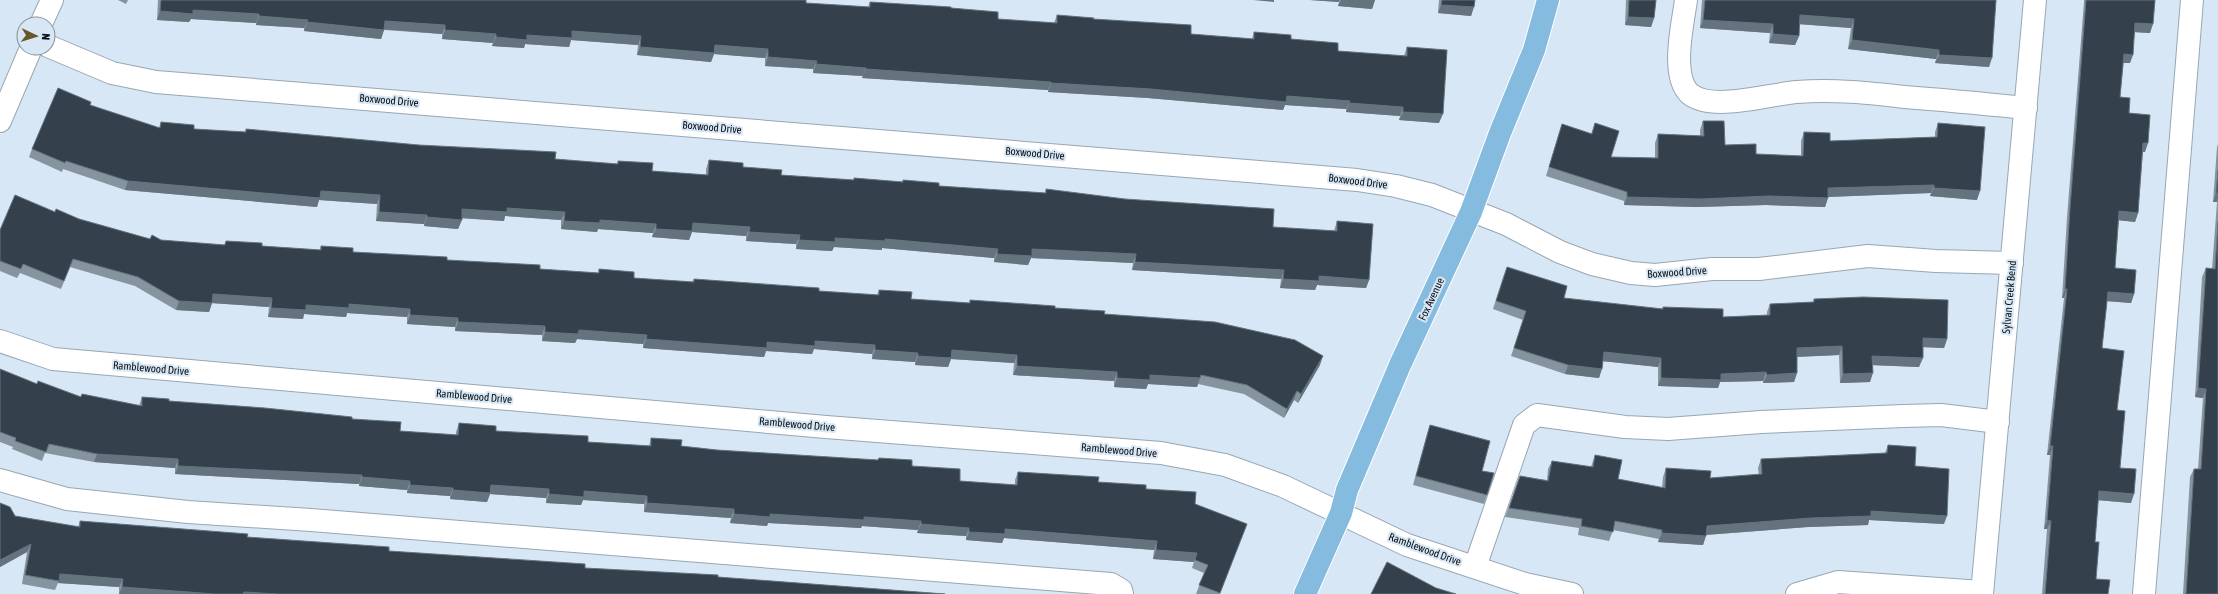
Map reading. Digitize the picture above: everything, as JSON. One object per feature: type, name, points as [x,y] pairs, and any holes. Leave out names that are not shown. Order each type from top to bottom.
[{"type":"main road","name":"Fox Avenue","points":[[1305,594],[1342,513],[1347,490],[1400,365],[1471,212],[1500,133],[1534,50],[1548,0]]},
{"type":"street","points":[[45,16],[52,0]]},
{"type":"street","points":[[1686,0],[1679,54],[1682,78],[1690,93],[1701,99],[1726,102],[1796,92],[1824,91],[1879,94],[2026,108]]},
{"type":"street","name":"Sylvan Creek Bend","points":[[1982,593],[2035,0]]},
{"type":"street","points":[[2144,594],[2192,0]]},
{"type":"street","name":"Boxwood Drive","points":[[56,49],[112,73],[156,82],[1357,180],[1396,186],[1432,195],[1471,212],[1506,224],[1560,252],[1592,264],[1631,274],[1655,275],[1712,269],[1759,269],[1868,256],[1936,261],[2012,263]]},
{"type":"street","points":[[0,121],[28,56]]},
{"type":"street","name":"Ramblewood Drive","points":[[0,341],[53,359],[826,427],[1161,454],[1225,465],[1283,486],[1408,545],[1525,584],[1572,594]]},
{"type":"street","points":[[1474,567],[1524,425],[1537,415],[1626,427],[1668,429],[1761,422],[1941,415],[1998,422]]},
{"type":"street","points":[[0,480],[66,499],[188,512],[311,520],[1111,584],[1121,590],[1122,594]]},
{"type":"street","points":[[1797,594],[1838,582],[1982,593]]},
{"type":"building","points":[[161,0],[806,0],[806,3],[870,7],[870,2],[951,7],[998,12],[998,19],[1057,23],[1057,15],[1094,18],[1093,19],[1191,25],[1191,34],[1254,39],[1254,32],[1291,35],[1291,39],[1338,43],[1338,51],[1407,56],[1407,47],[1447,50],[1443,114],[1403,112],[1403,107],[1287,96],[1286,102],[1151,89],[866,69],[816,64],[817,61],[768,57],[768,49],[715,45],[714,53],[640,47],[641,36],[572,31],[572,38],[527,35],[527,40],[496,37],[496,34],[445,30],[445,25],[385,21],[384,30],[307,22],[308,20],[259,16],[259,14],[193,10],[193,14],[160,11]]},
{"type":"building","points":[[1442,0],[1475,0],[1474,7],[1441,5]]},
{"type":"building","points":[[1629,0],[1656,0],[1654,18],[1628,17]]},
{"type":"building","points":[[1705,0],[1996,0],[1992,58],[1939,55],[1939,50],[1852,40],[1854,19],[1800,15],[1799,36],[1773,34],[1773,24],[1703,20]]},
{"type":"building","points":[[2086,0],[2155,0],[2153,24],[2135,23],[2133,55],[2124,54],[2120,97],[2130,98],[2129,113],[2150,115],[2148,143],[2143,143],[2138,213],[2119,211],[2115,268],[2136,270],[2134,294],[2108,292],[2102,348],[2124,351],[2117,410],[2125,411],[2120,468],[2136,469],[2134,494],[2099,491],[2095,542],[2099,542],[2096,579],[2110,580],[2108,594],[2045,594],[2051,521],[2047,520],[2053,446],[2050,446],[2067,289],[2065,289],[2070,208]]},
{"type":"building","points":[[58,88],[91,102],[90,105],[160,128],[161,122],[194,125],[194,129],[246,132],[246,129],[419,145],[556,152],[555,159],[618,164],[618,161],[653,163],[652,171],[708,175],[709,160],[743,163],[743,167],[782,170],[781,175],[854,180],[854,178],[903,182],[903,180],[939,183],[939,186],[1046,193],[1046,189],[1125,199],[1274,209],[1273,227],[1337,231],[1337,221],[1373,224],[1369,280],[1319,276],[1319,281],[1283,279],[1284,270],[1135,262],[1136,254],[1032,249],[1032,256],[997,254],[998,249],[885,239],[885,241],[835,238],[835,242],[799,240],[800,235],[749,232],[750,227],[693,223],[692,231],[656,229],[656,224],[600,220],[600,223],[564,221],[565,212],[507,208],[507,212],[462,209],[462,220],[427,217],[427,215],[379,212],[380,195],[321,191],[320,198],[128,181],[66,161],[65,163],[32,149]]},
{"type":"building","points":[[1703,121],[1724,121],[1725,145],[1756,144],[1756,154],[1803,156],[1804,132],[1830,133],[1830,141],[1937,137],[1938,123],[1985,127],[1980,191],[1934,188],[1934,185],[1828,188],[1828,198],[1769,196],[1700,199],[1627,197],[1627,192],[1549,167],[1562,124],[1592,134],[1595,123],[1619,131],[1611,157],[1658,158],[1658,134],[1704,136]]},
{"type":"building","points":[[2218,170],[2218,193],[2216,193]]},
{"type":"building","points":[[15,195],[55,212],[56,209],[79,219],[150,239],[152,235],[161,240],[225,245],[226,241],[262,243],[262,246],[321,250],[321,246],[353,248],[353,252],[447,257],[447,260],[540,265],[540,269],[599,273],[599,269],[634,272],[634,278],[694,282],[694,279],[819,288],[819,291],[879,295],[879,290],[912,292],[911,299],[970,303],[970,300],[1055,306],[1055,308],[1105,311],[1104,314],[1215,322],[1295,340],[1323,356],[1301,394],[1297,391],[1287,409],[1247,385],[1201,375],[1200,378],[1150,375],[1150,380],[1117,378],[1117,372],[1017,366],[1017,355],[952,350],[951,358],[918,356],[918,353],[875,350],[875,345],[815,341],[815,346],[767,342],[767,348],[646,339],[647,335],[579,330],[578,334],[545,332],[545,326],[458,322],[458,318],[410,315],[410,309],[349,304],[349,308],[306,305],[306,310],[271,308],[272,298],[213,294],[212,303],[179,301],[138,277],[73,259],[64,281],[23,264],[21,269],[0,261],[0,230]]},
{"type":"building","points":[[2218,222],[2218,594],[2186,594],[2194,469],[2201,469],[2206,389],[2198,388],[2206,268],[2215,269]]},
{"type":"building","points":[[1507,267],[1567,286],[1564,298],[1663,309],[1663,307],[1723,309],[1723,317],[1770,315],[1770,304],[1814,302],[1814,299],[1863,297],[1948,300],[1947,339],[1923,338],[1923,358],[1872,356],[1873,373],[1843,374],[1842,346],[1797,348],[1797,373],[1767,375],[1766,372],[1721,374],[1721,380],[1661,378],[1661,358],[1604,352],[1602,369],[1568,365],[1514,348],[1526,311],[1496,301]]},
{"type":"building","points":[[0,369],[37,384],[38,381],[81,397],[82,394],[142,406],[142,397],[169,399],[169,401],[265,408],[352,417],[352,419],[401,422],[400,431],[458,435],[459,423],[496,426],[496,431],[588,436],[588,442],[651,446],[651,438],[682,440],[681,446],[717,450],[878,460],[879,458],[912,460],[912,466],[960,469],[960,481],[1017,485],[1018,472],[1099,477],[1098,482],[1146,485],[1146,489],[1196,492],[1195,504],[1247,524],[1220,593],[1199,585],[1208,565],[1195,560],[1197,553],[1156,550],[1157,541],[1005,529],[1005,534],[969,532],[969,528],[921,524],[921,521],[864,517],[864,520],[770,514],[770,517],[734,514],[734,509],[647,503],[647,496],[584,491],[584,497],[549,494],[549,489],[491,485],[490,493],[453,490],[453,488],[410,485],[410,481],[362,477],[362,475],[178,466],[178,459],[97,454],[49,444],[46,452],[15,441],[16,438],[0,432]]},
{"type":"building","points":[[1430,425],[1490,441],[1482,471],[1494,473],[1487,495],[1416,476]]},
{"type":"building","points":[[1888,445],[1916,447],[1915,466],[1949,469],[1947,516],[1871,511],[1871,516],[1811,518],[1707,526],[1706,536],[1662,533],[1662,530],[1615,521],[1613,532],[1581,526],[1582,519],[1509,508],[1520,476],[1548,481],[1552,461],[1593,467],[1595,455],[1622,460],[1618,479],[1665,488],[1666,468],[1711,471],[1710,478],[1762,474],[1761,459],[1887,453]]},
{"type":"building","points":[[0,503],[10,507],[15,516],[80,527],[80,521],[248,534],[247,537],[389,547],[389,551],[585,564],[585,568],[718,575],[718,577],[945,594],[278,594],[244,592],[243,594],[215,594],[122,587],[123,579],[60,574],[59,581],[25,575],[31,544],[0,560]]},
{"type":"building","points":[[1387,562],[1436,588],[1456,594],[1371,594]]}]
